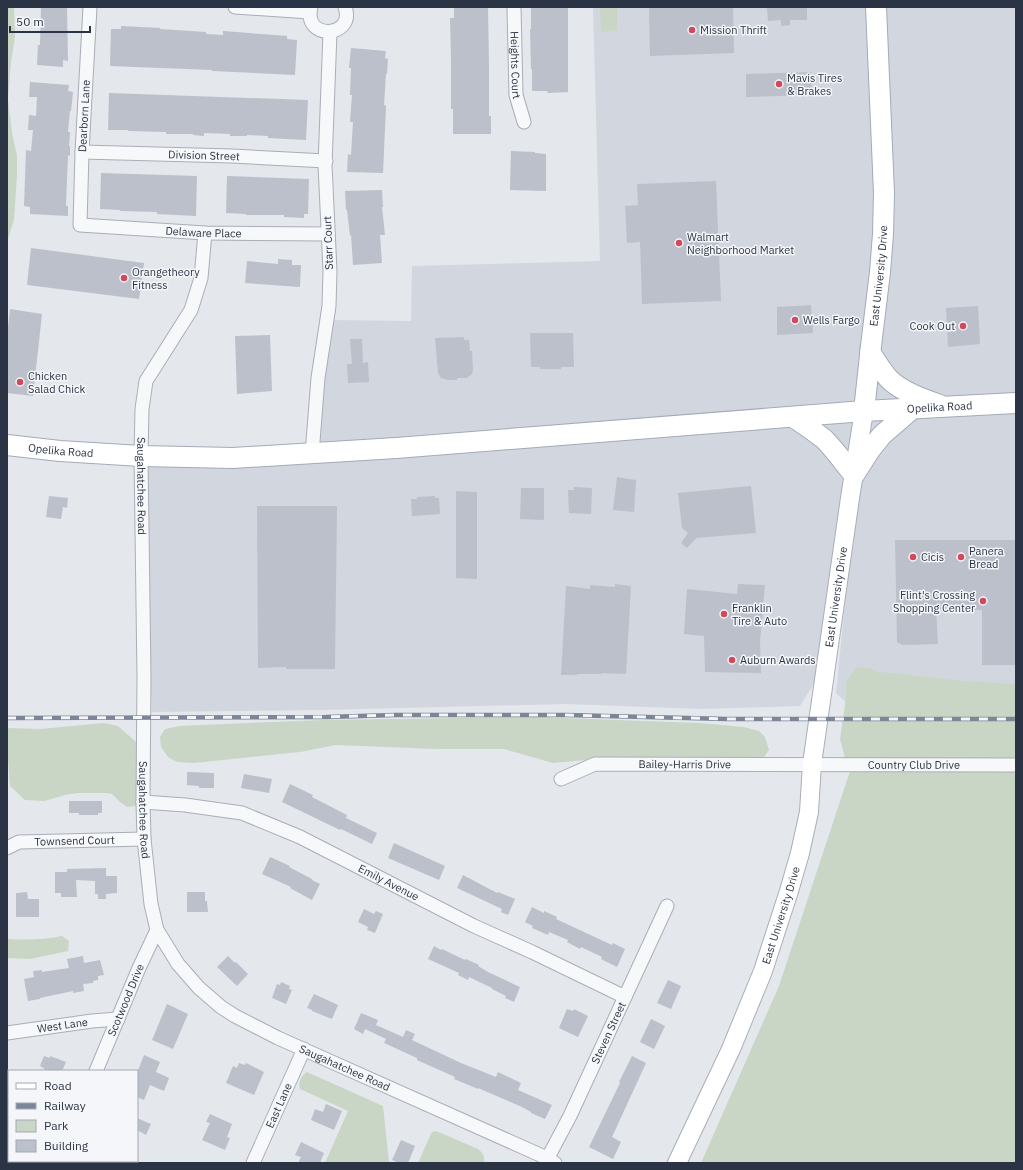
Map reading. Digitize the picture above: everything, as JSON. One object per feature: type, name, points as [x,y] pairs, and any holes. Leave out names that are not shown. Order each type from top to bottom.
[{"type":"main road","name":"East University Drive","points":[[677,1163],[731,1049],[763,971],[789,891],[800,852],[808,812],[812,764],[864,411],[880,272],[884,193],[876,7]]},
{"type":"main road","points":[[870,352],[888,379],[898,387],[943,407]]},
{"type":"main road","name":"Opelika Road","points":[[7,445],[115,455],[233,458],[396,448],[864,411],[1016,402]]},
{"type":"main road","points":[[793,417],[825,440],[854,475],[870,450],[882,435],[912,409]]},
{"type":"street","name":"Dearborn Lane","points":[[80,225],[82,152],[90,7]]},
{"type":"street","points":[[235,7],[311,10],[310,17],[315,27],[325,32],[335,31],[343,24],[346,15],[345,7]]},
{"type":"street","name":"Heights Court","points":[[514,7],[516,95],[524,122]]},
{"type":"street","name":"Starr Court","points":[[312,454],[318,378],[329,306],[330,271],[326,161],[330,32]]},
{"type":"street","name":"Division Street","points":[[82,152],[232,156],[326,161]]},
{"type":"street","name":"Delaware Place","points":[[80,225],[205,233],[328,234]]},
{"type":"street","name":"Saugahatchee Road","points":[[205,233],[201,278],[191,310],[146,381],[142,409],[141,456],[144,678],[144,839],[151,904],[157,930],[178,964],[187,975],[199,988],[221,1007],[245,1021],[304,1049],[549,1162]]},
{"type":"street","name":"Bailey-Harris Drive","points":[[561,779],[595,764],[812,764]]},
{"type":"street","name":"Country Club Drive","points":[[812,764],[1016,765]]},
{"type":"street","name":"Emily Avenue","points":[[143,802],[185,805],[242,813],[300,837],[474,926],[625,997]]},
{"type":"street","name":"Townsend Court","points":[[7,848],[19,842],[144,839]]},
{"type":"street","name":"Steven Street","points":[[549,1162],[667,906]]},
{"type":"street","name":"Scotwood Drive","points":[[96,1070],[139,968],[157,930]]},
{"type":"street","name":"West Lane","points":[[7,1033],[92,1021],[118,1019]]},
{"type":"street","name":"East Lane","points":[[253,1163],[304,1049]]},
{"type":"shaded area","points":[[593,7],[1016,7],[1016,707],[851,707],[836,693],[863,422],[827,662],[800,706],[701,709],[566,704],[320,710],[152,712],[141,456],[312,454],[327,320],[411,321],[412,266],[600,261]]},
{"type":"green space","points":[[7,7],[14,7],[15,37],[8,99],[12,133],[17,156],[17,175],[14,220],[7,242]]},
{"type":"green space","points":[[600,7],[617,7],[617,30],[601,32]]},
{"type":"green space","points":[[857,667],[870,668],[878,672],[965,681],[1016,684],[1016,1163],[701,1163],[779,986],[854,759],[845,758],[840,739],[846,698],[846,682]]},
{"type":"green space","points":[[535,717],[700,723],[744,727],[759,731],[765,737],[769,750],[762,760],[586,760],[553,763],[504,749],[436,749],[336,745],[300,752],[194,763],[177,762],[168,757],[161,747],[160,737],[165,729],[180,726],[323,720]]},
{"type":"green space","points":[[104,723],[118,726],[136,742],[139,754],[138,795],[136,806],[127,807],[112,794],[107,793],[77,793],[44,801],[25,800],[10,786],[7,760],[7,728],[40,729]]},
{"type":"green space","points":[[62,936],[69,941],[68,951],[30,959],[7,958],[7,939],[21,940]]},
{"type":"green space","points":[[307,1072],[383,1106],[389,1162],[391,1163],[325,1163],[348,1111],[300,1089],[300,1079]]},
{"type":"green space","points":[[436,1131],[478,1149],[483,1155],[484,1163],[418,1163],[432,1132]]},
{"type":"building","points":[[41,7],[67,8],[68,61],[63,60],[63,67],[37,65],[38,45],[40,45]]},
{"type":"building","points":[[454,7],[488,7],[489,116],[491,116],[491,134],[453,134],[453,109],[451,109],[450,18],[454,18]]},
{"type":"building","points":[[531,7],[568,7],[568,92],[548,93],[547,91],[532,91],[530,29]]},
{"type":"building","name":"Mission Thrift","points":[[649,7],[733,7],[734,53],[650,56]]},
{"type":"building","points":[[767,7],[807,7],[807,20],[790,20],[790,25],[781,26],[781,20],[768,21]]},
{"type":"building","points":[[121,26],[206,32],[206,34],[223,35],[223,31],[287,36],[287,39],[297,40],[295,75],[110,66],[111,29],[121,29]]},
{"type":"building","points":[[351,48],[386,51],[385,58],[388,59],[384,105],[386,106],[383,173],[347,172],[348,154],[351,155],[353,122],[350,122],[352,95],[350,95],[351,68],[349,68]]},
{"type":"building","name":"Mavis Tires & Brakes","points":[[811,72],[812,95],[746,97],[746,74]]},
{"type":"building","points":[[30,82],[69,85],[68,91],[73,92],[68,132],[70,132],[70,156],[68,155],[66,206],[68,206],[68,216],[30,214],[30,207],[24,206],[26,150],[31,151],[33,130],[28,130],[29,115],[36,116],[37,97],[29,97]]},
{"type":"building","points":[[109,93],[308,100],[306,140],[268,138],[268,136],[230,136],[230,134],[204,133],[204,136],[193,134],[166,134],[166,132],[108,130]]},
{"type":"building","points":[[511,151],[546,154],[546,191],[510,190]]},
{"type":"building","points":[[101,173],[197,176],[196,216],[100,209]]},
{"type":"building","points":[[227,176],[309,179],[308,214],[304,214],[304,218],[284,217],[284,215],[246,215],[226,213]]},
{"type":"building","name":"Walmart Neighborhood Market","points":[[716,181],[721,301],[642,304],[640,242],[627,243],[625,206],[638,205],[637,184]]},
{"type":"building","points":[[382,190],[385,235],[380,235],[382,263],[353,265],[351,235],[350,236],[346,210],[345,191]]},
{"type":"building","points":[[31,248],[144,263],[139,299],[27,285]]},
{"type":"building","points":[[278,259],[292,260],[292,265],[301,265],[300,287],[245,283],[247,261],[278,264]]},
{"type":"building","name":"Wells Fargo","points":[[811,305],[813,333],[777,335],[777,307]]},
{"type":"building","name":"Cook Out","points":[[978,306],[980,344],[948,347],[946,308]]},
{"type":"building","points":[[10,309],[42,314],[33,396],[7,393],[7,336]]},
{"type":"building","points":[[530,333],[573,333],[574,367],[561,367],[561,369],[540,369],[540,367],[531,367]]},
{"type":"building","points":[[270,335],[272,391],[237,394],[235,336]]},
{"type":"building","points":[[464,337],[464,340],[469,340],[470,351],[472,351],[472,374],[467,378],[457,378],[457,380],[441,378],[438,373],[435,338]]},
{"type":"building","points":[[350,339],[362,339],[363,363],[368,362],[369,382],[348,383],[347,364],[352,364]]},
{"type":"building","points":[[617,477],[636,480],[634,512],[613,510]]},
{"type":"building","points":[[751,486],[756,533],[696,538],[687,548],[681,543],[688,533],[682,528],[678,493]]},
{"type":"building","points":[[574,487],[592,488],[591,514],[569,513],[568,490],[574,490]]},
{"type":"building","points":[[521,488],[544,488],[544,520],[520,519]]},
{"type":"building","points":[[456,491],[477,492],[477,579],[456,578]]},
{"type":"building","points":[[49,496],[68,498],[67,508],[63,507],[61,519],[46,517]]},
{"type":"building","points":[[435,496],[435,498],[439,498],[440,514],[412,516],[411,499],[417,499],[417,497]]},
{"type":"building","points":[[257,506],[337,506],[335,669],[286,669],[286,667],[258,668]]},
{"type":"building","name":"Flint's Crossing Shopping Center","points":[[895,540],[1016,540],[1016,665],[982,665],[982,610],[936,609],[938,644],[902,645],[897,642]]},
{"type":"building","points":[[615,584],[631,586],[626,674],[602,673],[561,675],[566,586],[590,589],[590,585],[615,587]]},
{"type":"building","name":"Franklin Tire & Auto","points":[[738,584],[765,585],[760,642],[761,673],[705,672],[704,636],[684,634],[687,589],[737,594]]},
{"type":"building","points":[[187,772],[214,773],[214,788],[199,788],[199,786],[187,785]]},
{"type":"building","points":[[244,774],[272,779],[269,793],[241,788]]},
{"type":"building","points":[[290,784],[313,795],[312,797],[347,815],[346,818],[377,833],[372,844],[282,802]]},
{"type":"building","points":[[69,801],[102,801],[102,813],[98,813],[98,815],[79,815],[79,813],[69,813]]},
{"type":"building","points":[[394,843],[445,866],[439,880],[388,858]]},
{"type":"building","points":[[270,857],[290,866],[289,867],[320,884],[312,900],[290,888],[291,887],[262,874]]},
{"type":"building","points":[[106,868],[106,876],[117,876],[117,893],[106,894],[106,899],[98,899],[98,894],[95,894],[95,881],[76,880],[77,897],[61,897],[61,893],[55,893],[55,872],[67,872],[67,869]]},
{"type":"building","points":[[463,875],[497,893],[498,892],[515,899],[508,915],[501,912],[502,909],[457,888]]},
{"type":"building","points":[[27,892],[28,899],[39,899],[39,917],[16,917],[16,893]]},
{"type":"building","points":[[187,892],[205,892],[205,901],[207,901],[208,912],[187,912]]},
{"type":"building","points":[[532,907],[557,917],[556,919],[612,945],[613,943],[625,949],[617,967],[601,959],[602,957],[581,947],[580,949],[567,942],[568,940],[549,932],[548,935],[532,928],[533,926],[525,922]]},
{"type":"building","points":[[364,909],[374,914],[376,911],[383,914],[375,933],[367,930],[368,927],[358,922]]},
{"type":"building","points":[[434,946],[479,965],[478,966],[488,972],[520,987],[514,1002],[505,998],[506,996],[492,988],[469,977],[468,980],[458,975],[459,973],[428,959]]},
{"type":"building","points":[[83,956],[84,963],[100,960],[104,975],[98,976],[98,980],[93,981],[93,983],[83,984],[84,991],[73,993],[73,991],[28,1001],[24,979],[34,977],[33,971],[42,970],[42,972],[69,968],[67,959]]},
{"type":"building","points":[[228,956],[248,974],[237,986],[217,967]]},
{"type":"building","points":[[668,980],[681,986],[671,1009],[657,1003]]},
{"type":"building","points":[[281,982],[290,986],[289,989],[292,990],[286,1004],[272,998],[277,984],[280,985]]},
{"type":"building","points":[[314,994],[338,1005],[332,1019],[307,1008]]},
{"type":"building","points":[[167,1004],[188,1014],[173,1049],[152,1040]]},
{"type":"building","points":[[567,1009],[573,1011],[574,1009],[588,1016],[578,1037],[559,1028]]},
{"type":"building","points":[[361,1013],[378,1020],[376,1025],[403,1037],[406,1030],[415,1034],[412,1040],[461,1063],[496,1077],[498,1072],[521,1083],[518,1090],[552,1105],[545,1119],[522,1107],[454,1079],[455,1077],[384,1043],[386,1039],[365,1029],[363,1034],[354,1029]]},
{"type":"building","points":[[651,1019],[665,1026],[654,1049],[640,1042]]},
{"type":"building","points":[[144,1055],[160,1062],[156,1072],[169,1078],[164,1091],[150,1085],[144,1100],[138,1097],[138,1070]]},
{"type":"building","points":[[44,1056],[50,1058],[50,1056],[66,1062],[62,1070],[44,1070],[40,1066]]},
{"type":"building","points":[[632,1056],[646,1063],[612,1137],[621,1142],[613,1159],[589,1147]]},
{"type":"building","points":[[239,1063],[245,1065],[246,1063],[264,1072],[254,1095],[226,1083],[233,1066],[237,1068]]},
{"type":"building","points":[[326,1104],[342,1111],[334,1130],[311,1120],[315,1109],[323,1112]]},
{"type":"building","points":[[210,1114],[232,1124],[227,1137],[230,1138],[225,1150],[202,1140],[210,1123],[206,1122]]},
{"type":"building","points":[[138,1118],[151,1124],[146,1135],[138,1131]]},
{"type":"building","points":[[401,1140],[415,1146],[408,1163],[399,1163],[392,1160]]},
{"type":"building","points":[[301,1142],[324,1153],[320,1163],[298,1163],[301,1157],[295,1155]]},
{"type":"railway","points":[[7,718],[566,715],[727,719],[1016,719]]},
{"type":"place","name":"Mission Thrift","points":[[692,30]]},
{"type":"place","name":"Mavis Tires & Brakes","points":[[779,84]]},
{"type":"place","name":"Walmart Neighborhood Market","points":[[679,243]]},
{"type":"place","name":"Orangetheory Fitness","points":[[124,278]]},
{"type":"place","name":"Wells Fargo","points":[[795,320]]},
{"type":"place","name":"Cook Out","points":[[963,326]]},
{"type":"place","name":"Chicken Salad Chick","points":[[20,382]]},
{"type":"place","name":"Cicis","points":[[913,557]]},
{"type":"place","name":"Panera Bread","points":[[961,557]]},
{"type":"place","name":"Flint's Crossing Shopping Center","points":[[983,601]]},
{"type":"place","name":"Franklin Tire & Auto","points":[[724,614]]},
{"type":"place","name":"Auburn Awards","points":[[732,660]]}]
